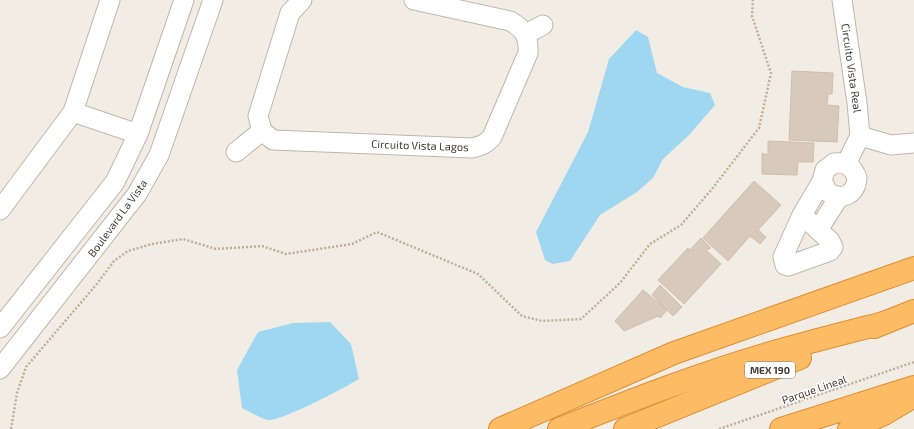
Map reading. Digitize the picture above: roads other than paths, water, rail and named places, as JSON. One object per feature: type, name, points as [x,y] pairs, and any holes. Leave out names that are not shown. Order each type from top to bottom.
[{"type":"highway","points":[[500,429],[674,352],[914,268]]},
{"type":"highway","name":"MEX 190","points":[[626,429],[914,312]]},
{"type":"highway","points":[[559,429],[643,396],[727,367],[780,350],[887,322]]},
{"type":"highway","points":[[776,420],[914,387]]},
{"type":"highway","points":[[849,429],[884,414],[914,396]]},
{"type":"street","points":[[0,210],[73,112],[110,0]]},
{"type":"street","name":"Boulevard La Vista","points":[[0,328],[115,182],[138,134],[184,0]]},
{"type":"street","name":"Boulevard La Vista","points":[[0,369],[137,194],[159,155],[213,0]]},
{"type":"street","points":[[236,152],[262,131],[258,116],[260,109],[290,13],[302,0]]},
{"type":"street","name":"Circuito Vista Lagos","points":[[262,131],[273,140],[472,148],[484,152],[492,137],[528,53],[529,44],[535,29],[414,0]]},
{"type":"street","name":"Circuito Vista Real","points":[[842,0],[857,102],[860,136]]},
{"type":"street","points":[[73,112],[138,134]]},
{"type":"street","points":[[846,164],[860,136],[891,145],[914,143]]},
{"type":"street","points":[[802,215],[830,241],[833,247],[832,250],[792,265],[785,264],[783,257],[802,215],[829,166],[840,162],[846,164],[855,172],[856,184],[850,194],[839,197],[828,192],[822,181]]},
{"type":"street","points":[[818,230],[839,197]]},
{"type":"street","points":[[70,238],[90,254]]},
{"type":"water","points":[[636,30],[648,37],[657,73],[683,87],[710,93],[715,105],[689,135],[663,159],[653,178],[637,192],[600,215],[570,261],[553,264],[545,260],[536,232],[588,132],[609,59]]},
{"type":"water","points":[[330,322],[351,344],[359,379],[313,403],[275,419],[265,419],[242,408],[237,370],[258,332],[293,323]]}]
